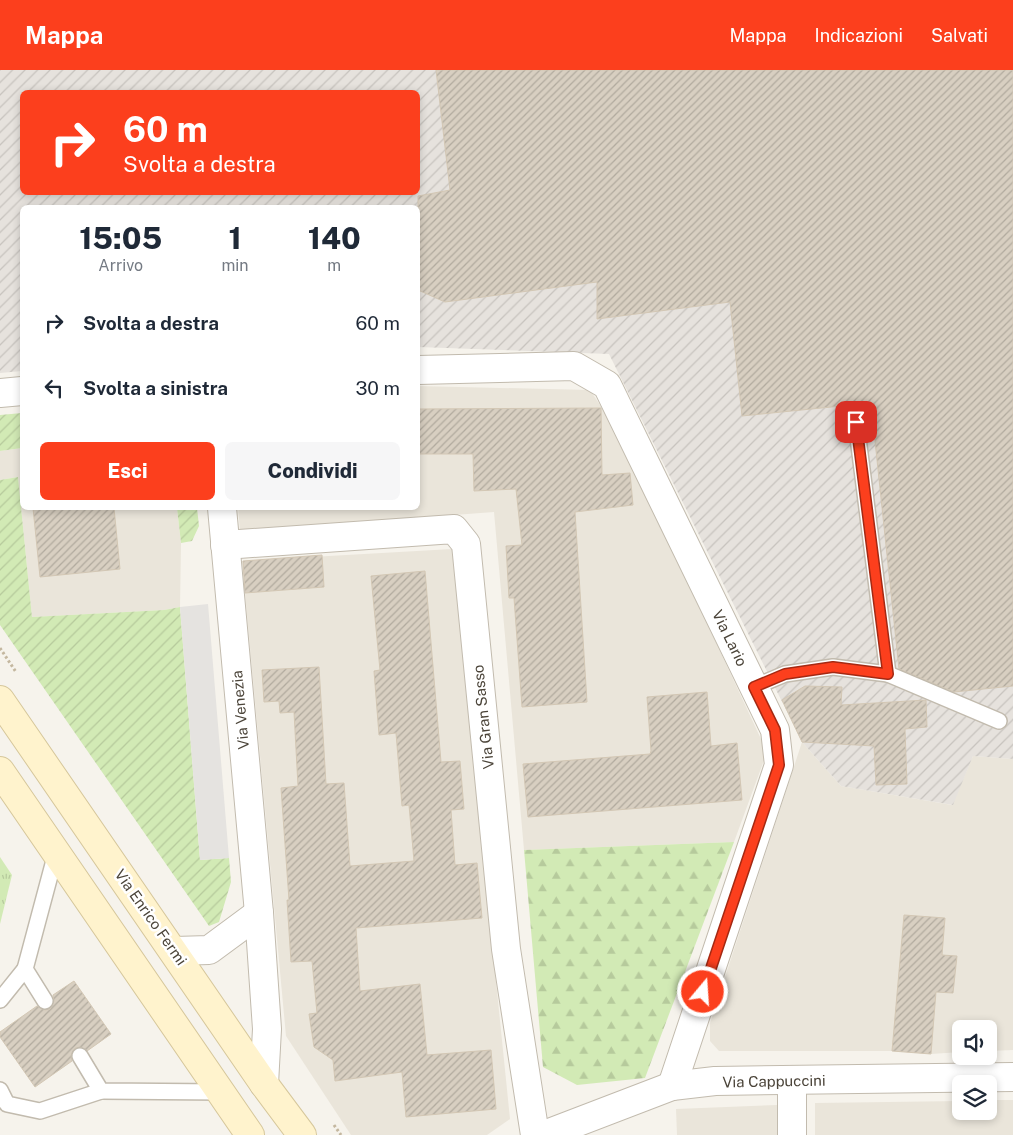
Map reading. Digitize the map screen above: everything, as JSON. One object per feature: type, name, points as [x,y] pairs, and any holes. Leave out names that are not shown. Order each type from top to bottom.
[{"type":"street","name":"Via Lario","points":[[420,370],[574,366],[607,385],[775,730],[779,765],[672,1086]]},
{"type":"street","points":[[0,393],[20,391]]},
{"type":"street","name":"Via Venezia","points":[[222,510],[259,913],[267,1029],[264,1084]]},
{"type":"street","name":"Via Gran Sasso","points":[[225,546],[454,529],[466,544],[506,949],[535,1135]]},
{"type":"street","name":"Via Enrico Fermi","points":[[0,700],[175,951],[264,1084],[302,1135]]},
{"type":"street","points":[[0,771],[250,1135]]},
{"type":"street","points":[[175,951],[209,950],[259,913]]},
{"type":"street","name":"Via Cappuccini","points":[[544,1135],[672,1086],[715,1082],[1013,1077]]},
{"type":"street","points":[[792,1081],[792,1135]]},
{"type":"lane","points":[[856,422],[888,674]]},
{"type":"lane","points":[[754,687],[785,674],[833,667],[888,674],[999,721]]},
{"type":"lane","points":[[0,1000],[25,969],[56,853]]},
{"type":"lane","points":[[25,969],[45,1001]]},
{"type":"lane","points":[[80,1056],[102,1090]]},
{"type":"lane","points":[[0,1090],[7,1104],[40,1111],[102,1090],[222,1092]]},
{"type":"shaded area","points":[[0,70],[1013,70],[1013,759],[973,756],[953,805],[841,786],[802,742],[609,354],[420,347],[420,205],[20,205],[20,371],[0,373]]},
{"type":"shaded area","points":[[420,386],[590,390],[618,432],[767,752],[734,842],[524,850],[494,512],[240,531],[238,510],[420,510]]},
{"type":"shaded area","points":[[20,448],[20,497],[18,477],[0,480],[0,451]]},
{"type":"shaded area","points":[[21,510],[177,510],[181,543],[180,607],[164,610],[32,617]]},
{"type":"shaded area","points":[[452,549],[510,1119],[487,1135],[351,1135],[286,1036],[242,561]]},
{"type":"shaded area","points":[[208,604],[229,858],[200,860],[180,607]]},
{"type":"shaded area","points":[[802,742],[841,786],[952,805],[973,756],[1013,759],[1013,1050],[997,1051],[997,1020],[952,1020],[952,1053],[931,1054],[892,1051],[719,1051],[710,1041],[710,1023]]},
{"type":"shaded area","points":[[997,1100],[1013,1100],[1013,1135],[815,1135],[815,1103],[952,1101],[952,1120],[997,1120]]},
{"type":"shaded area","points":[[777,1105],[777,1135],[677,1135],[676,1109]]},
{"type":"green space","points":[[20,413],[20,448],[0,451],[0,415]]},
{"type":"green space","points":[[18,477],[32,617],[164,610],[180,607],[200,860],[229,858],[231,882],[219,922],[209,926],[0,625],[0,480]]},
{"type":"green space","points":[[177,510],[197,510],[199,526],[192,541],[181,543]]},
{"type":"green space","points":[[734,842],[645,1078],[577,1085],[543,1067],[524,850]]},
{"type":"green space","points":[[0,857],[12,875],[0,924]]},
{"type":"building","points":[[436,70],[1013,70],[1013,686],[954,692],[899,669],[871,403],[742,416],[730,302],[597,319],[597,282],[445,302],[420,291],[420,205],[418,205],[418,196],[450,190]]},
{"type":"building","points":[[601,408],[602,475],[630,473],[633,505],[575,512],[587,702],[522,707],[514,598],[509,598],[506,546],[522,545],[516,489],[474,491],[473,454],[420,454],[420,409]]},
{"type":"building","points":[[33,510],[114,510],[120,569],[40,577]]},
{"type":"building","points":[[322,555],[324,587],[245,593],[243,561]]},
{"type":"building","points":[[425,571],[441,762],[460,761],[464,809],[451,810],[455,865],[477,863],[482,918],[356,928],[360,991],[420,984],[427,1055],[491,1050],[496,1109],[406,1117],[402,1072],[335,1081],[333,1060],[314,1047],[309,1014],[317,1013],[312,961],[291,962],[287,900],[289,900],[281,788],[298,786],[294,712],[280,713],[279,701],[264,702],[262,670],[319,667],[326,784],[344,783],[350,866],[414,861],[409,805],[402,806],[396,733],[379,735],[374,671],[380,670],[371,576]]},
{"type":"building","points":[[805,686],[842,687],[841,705],[926,700],[927,727],[905,729],[907,784],[876,785],[874,746],[802,742],[782,700]]},
{"type":"building","points":[[707,692],[711,746],[737,743],[742,800],[528,817],[523,764],[650,754],[647,697]]},
{"type":"building","points":[[904,915],[945,918],[942,955],[957,956],[953,993],[936,992],[931,1054],[892,1051]]},
{"type":"building","points":[[74,981],[111,1034],[87,1051],[80,1047],[75,1048],[71,1056],[72,1061],[35,1087],[0,1037],[0,1032],[37,1006],[45,1010],[50,1009],[54,1001],[53,995]]},
{"type":"route","points":[[703,992],[779,765],[775,730],[754,687],[785,674],[833,667],[888,674],[856,422]]}]
